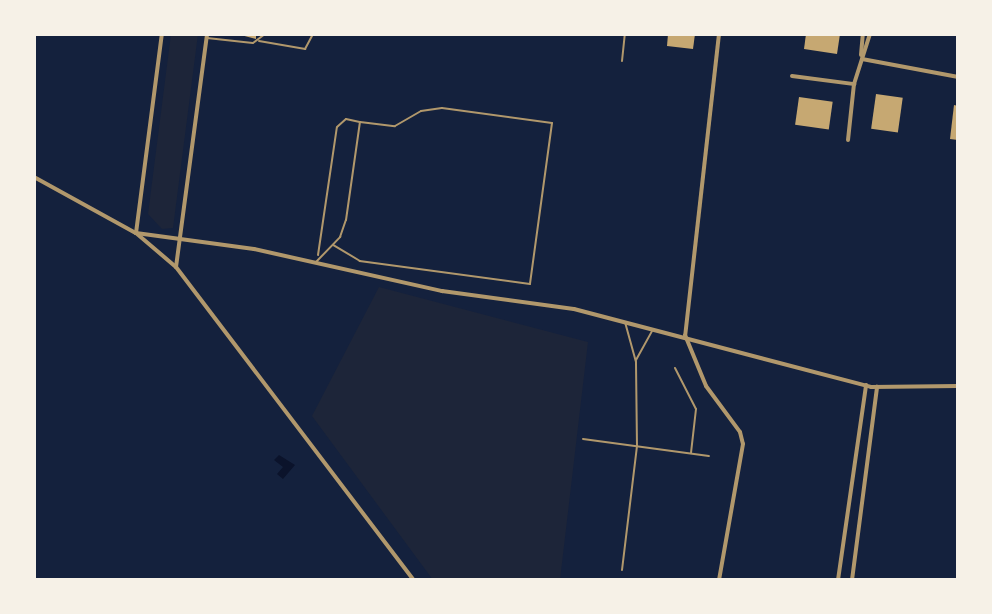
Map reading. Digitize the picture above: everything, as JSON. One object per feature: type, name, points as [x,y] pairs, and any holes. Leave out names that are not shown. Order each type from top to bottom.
[{"type":"street","points":[[136,233],[162,34]]},
{"type":"street","points":[[719,34],[685,335],[706,386],[740,432],[743,444],[719,580]]},
{"type":"street","points":[[862,59],[863,34]]},
{"type":"street","points":[[848,140],[854,84],[870,34]]},
{"type":"street","points":[[176,267],[207,36]]},
{"type":"street","points":[[862,59],[958,77]]},
{"type":"street","points":[[792,76],[854,84]]},
{"type":"street","points":[[34,177],[136,233],[176,267],[414,580]]},
{"type":"street","points":[[136,233],[179,238],[442,291],[556,305],[652,330],[685,335],[712,349],[798,365],[866,385],[958,386]]},
{"type":"street","points":[[838,580],[866,385]]},
{"type":"street","points":[[852,580],[877,387]]},
{"type":"lane","points":[[259,41],[265,34]]},
{"type":"lane","points":[[207,36],[305,49],[313,34]]},
{"type":"lane","points":[[622,61],[625,34]]},
{"type":"lane","points":[[316,264],[337,127],[346,119],[395,126],[421,111],[442,108],[552,123],[534,278],[524,286],[368,262],[333,245]]},
{"type":"lane","points":[[318,256],[333,245],[346,220],[360,122]]},
{"type":"lane","points":[[622,570],[637,446],[636,362],[625,322]]},
{"type":"lane","points":[[636,362],[652,330]]},
{"type":"lane","points":[[675,368],[696,409],[691,453]]},
{"type":"lane","points":[[583,439],[709,456]]},
{"type":"shaded area","points":[[171,34],[198,34],[173,228],[162,229],[148,214]]},
{"type":"shaded area","points":[[379,287],[588,342],[560,580],[433,580],[312,416]]},
{"type":"shaded area","points":[[279,455],[295,465],[283,479],[277,474],[283,467],[274,460]]},
{"type":"building","points":[[237,34],[256,34],[256,39]]},
{"type":"building","points":[[668,34],[695,34],[693,49],[667,46]]},
{"type":"building","points":[[806,34],[840,34],[837,54],[804,49]]},
{"type":"building","points":[[876,94],[903,98],[898,132],[871,129]]},
{"type":"building","points":[[799,97],[833,102],[829,129],[795,125]]},
{"type":"building","points":[[954,105],[958,106],[958,140],[950,139]]}]
